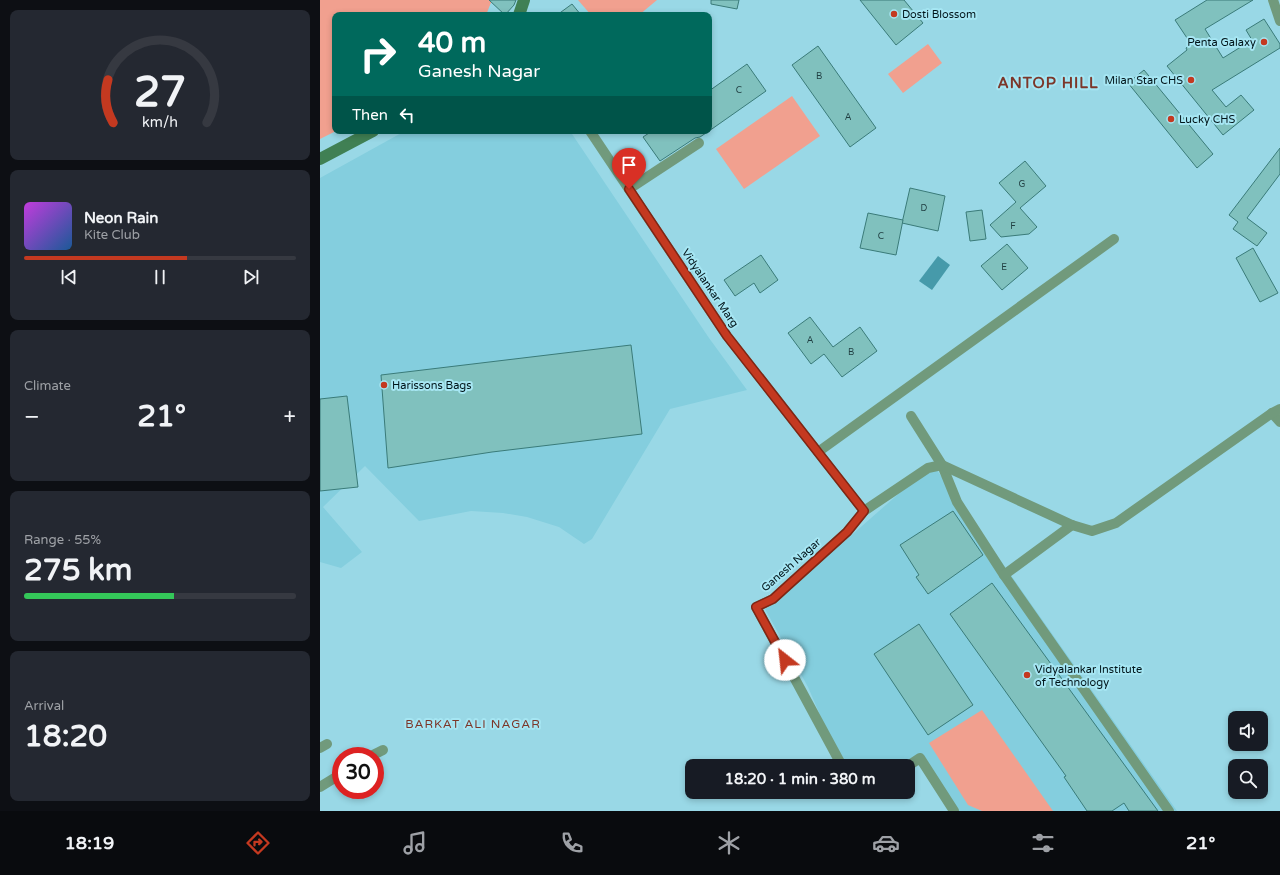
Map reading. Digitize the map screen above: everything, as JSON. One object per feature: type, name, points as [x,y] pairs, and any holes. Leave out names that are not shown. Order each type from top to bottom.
[{"type":"main road","points":[[520,12],[524,0]]},
{"type":"main road","points":[[320,159],[368,134]]},
{"type":"street","points":[[1273,0],[1280,21]]},
{"type":"street","name":"Vidyalankar Marg","points":[[592,134],[727,336],[864,511]]},
{"type":"street","points":[[629,189],[699,143]]},
{"type":"street","points":[[818,452],[1114,239]]},
{"type":"street","points":[[864,511],[928,468],[942,465],[1072,525],[1092,530],[1116,523],[1276,411],[1280,422]]},
{"type":"street","points":[[911,416],[942,465],[957,502],[1004,575],[1169,811]]},
{"type":"street","name":"Ganesh Nagar","points":[[838,759],[756,607],[773,599],[779,594],[847,532],[864,511]]},
{"type":"street","points":[[1004,575],[1072,525]]},
{"type":"street","points":[[915,761],[920,758],[954,811]]},
{"type":"street","points":[[320,787],[332,780]]},
{"type":"shaded area","points":[[320,0],[492,0],[487,12],[332,12],[332,133],[320,139]]},
{"type":"shaded area","points":[[578,0],[657,0],[643,12],[588,12]]},
{"type":"shaded area","points":[[928,44],[942,63],[903,93],[888,74]]},
{"type":"shaded area","points":[[792,96],[820,136],[744,189],[716,149]]},
{"type":"shaded area","points":[[400,134],[572,134],[709,338],[747,390],[670,409],[592,539],[584,544],[559,527],[527,517],[503,513],[471,511],[419,521],[365,466],[323,507],[362,552],[341,568],[320,562],[320,178]]},
{"type":"shaded area","points":[[938,256],[950,265],[932,290],[919,281]]},
{"type":"shaded area","points":[[934,466],[1177,811],[954,811],[920,758],[915,761],[915,759],[839,759],[808,687],[765,609],[772,605],[928,468]]},
{"type":"shaded area","points":[[982,710],[1053,811],[982,811],[968,805],[929,743]]},
{"type":"building","points":[[489,0],[516,0],[508,12],[502,12]]},
{"type":"building","points":[[711,0],[739,0],[737,9],[711,4]]},
{"type":"building","name":"Dosti Blossom","points":[[860,0],[904,0],[923,23],[896,45]]},
{"type":"building","name":"Penta Galaxy","points":[[1207,0],[1253,0],[1205,29],[1223,58],[1252,40],[1246,30],[1264,19],[1280,44],[1280,48],[1212,90],[1226,107],[1241,95],[1254,110],[1223,135],[1167,66],[1187,50],[1186,48],[1191,44],[1175,20]]},
{"type":"building","points":[[572,4],[579,12],[561,12]]},
{"type":"building","points":[[818,46],[876,128],[850,147],[792,65]]},
{"type":"building","points":[[747,64],[766,91],[712,129],[712,89]]},
{"type":"building","name":"Lucky CHS","points":[[1144,70],[1213,154],[1197,168],[1128,83]]},
{"type":"building","points":[[648,134],[704,134],[695,138],[660,161],[643,137]]},
{"type":"building","points":[[1280,148],[1280,174],[1247,218],[1267,233],[1257,246],[1233,229],[1238,222],[1229,215]]},
{"type":"building","points":[[1025,161],[1046,186],[1020,208],[1037,227],[1029,234],[1001,237],[990,225],[1016,202],[999,183]]},
{"type":"building","points":[[910,188],[945,196],[938,231],[902,223]]},
{"type":"building","points":[[982,210],[986,239],[970,241],[966,212]]},
{"type":"building","points":[[868,213],[903,220],[896,255],[860,248]]},
{"type":"building","points":[[1007,244],[1028,268],[1002,290],[981,266]]},
{"type":"building","points":[[1253,248],[1278,293],[1260,302],[1236,258]]},
{"type":"building","points":[[761,255],[778,280],[760,293],[754,283],[735,296],[724,280]]},
{"type":"building","points":[[810,317],[833,347],[860,327],[877,351],[842,377],[824,354],[811,364],[788,333]]},
{"type":"building","points":[[631,345],[642,434],[492,452],[388,468],[381,375]]},
{"type":"building","points":[[347,396],[358,487],[320,491],[320,399]]},
{"type":"building","points":[[953,511],[983,555],[928,594],[916,577],[919,575],[900,545]]},
{"type":"building","name":"Vidyalankar Institute of Technology","points":[[992,583],[1158,811],[1129,811],[1124,803],[1112,811],[1087,811],[1064,777],[1066,776],[950,614]]},
{"type":"building","points":[[919,624],[973,705],[928,735],[874,654]]},
{"type":"place","name":"Dosti Blossom","points":[[894,14]]},
{"type":"place","name":"Penta Galaxy","points":[[1264,42]]},
{"type":"place","name":"Milan Star CHS","points":[[1191,80]]},
{"type":"place","name":"Lucky CHS","points":[[1171,119]]},
{"type":"place","name":"Harissons Bags","points":[[384,385]]},
{"type":"place","name":"Vidyalankar Institute of Technology","points":[[1027,675]]},
{"type":"district","name":"ANTOP HILL","points":[[1048,83]]},
{"type":"district","name":"BARKAT ALI NAGAR","points":[[473,724]]},
{"type":"route","points":[[629,189],[727,336],[864,511],[847,532],[773,599],[756,607],[785,660]]}]
